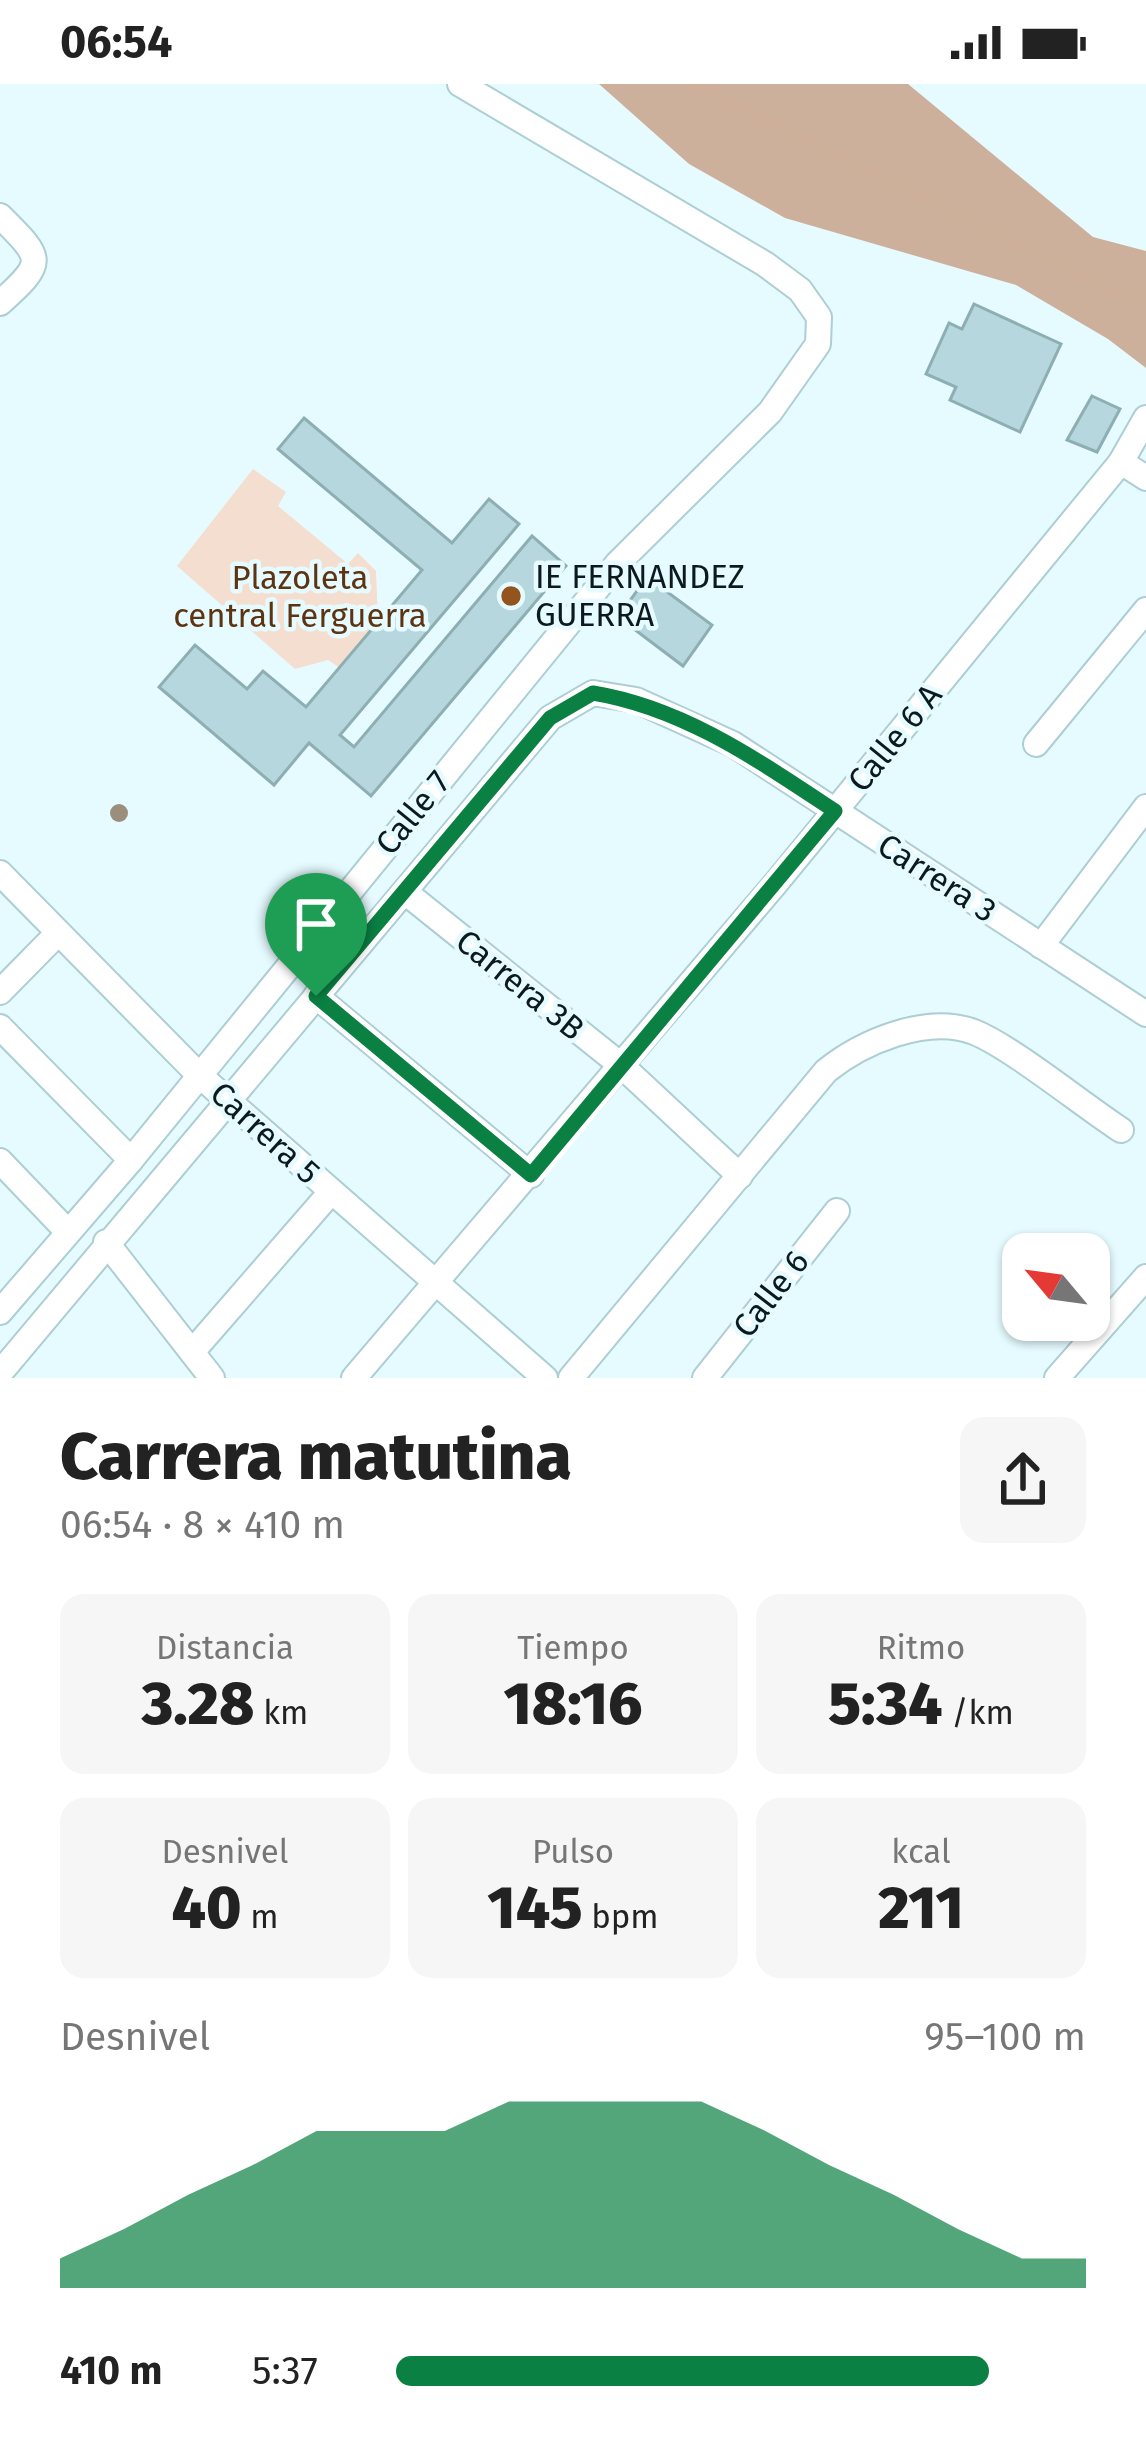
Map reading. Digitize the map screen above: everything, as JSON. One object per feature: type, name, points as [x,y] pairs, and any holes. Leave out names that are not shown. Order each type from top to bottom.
[{"type":"street","name":"Calle 7","points":[[0,1312],[131,1160],[617,564],[770,412],[818,344],[819,316],[800,290],[766,264],[460,84]]},
{"type":"street","points":[[0,216],[34,251],[34,272],[0,302]]},
{"type":"street","name":"Calle 6 A","points":[[354,1378],[438,1286],[835,811],[1121,462],[1146,418]]},
{"type":"street","points":[[1121,462],[1146,478]]},
{"type":"street","points":[[1036,744],[1146,610]]},
{"type":"street","name":"Carrera 3","points":[[405,892],[550,718],[593,693],[635,700],[733,744],[1146,1014]]},
{"type":"street","points":[[1041,946],[1146,807]]},
{"type":"street","name":"Carrera 5","points":[[0,873],[199,1075],[545,1378]]},
{"type":"street","points":[[6,1372],[106,1242],[405,892]]},
{"type":"street","name":"Carrera 3B","points":[[405,892],[622,1066],[740,1176]]},
{"type":"street","points":[[0,992],[58,932]]},
{"type":"street","points":[[316,996],[531,1175]]},
{"type":"street","points":[[0,1027],[131,1160]]},
{"type":"street","points":[[571,1378],[826,1071],[866,1045],[900,1033],[973,1031],[1120,1130]]},
{"type":"street","points":[[0,1161],[68,1232]]},
{"type":"street","points":[[192,1352],[331,1192]]},
{"type":"street","name":"Calle 6","points":[[705,1378],[837,1210]]},
{"type":"street","points":[[106,1242],[212,1378]]},
{"type":"street","points":[[1058,1378],[1146,1277]]},
{"type":"green space","name":"Plazoleta central Ferguerra","points":[[253,469],[286,492],[278,506],[348,564],[358,553],[376,571],[378,622],[340,668],[328,660],[295,669],[177,566]]},
{"type":"shaded area","points":[[599,84],[908,84],[1093,237],[1146,251],[1146,368],[1108,339],[1016,285],[785,218],[689,164]]},
{"type":"building","points":[[974,304],[1061,344],[1020,432],[950,400],[956,387],[926,374],[949,323],[962,329]]},
{"type":"building","points":[[1092,396],[1120,409],[1097,452],[1067,440]]},
{"type":"building","name":"IE FERNANDEZ GUERRA","points":[[304,418],[452,543],[489,499],[519,524],[340,735],[354,747],[532,536],[566,566],[371,796],[309,743],[274,785],[159,687],[195,645],[247,689],[263,671],[306,707],[422,570],[278,449]]},
{"type":"building","points":[[647,577],[712,625],[683,666],[618,617]]},
{"type":"waterway","points":[[690,84],[1146,306]]},
{"type":"place","name":"IE FERNANDEZ GUERRA","points":[[511,596]]},
{"type":"route","points":[[593,693],[635,700],[733,744],[835,811],[531,1175],[316,996],[550,718],[593,693]]}]
